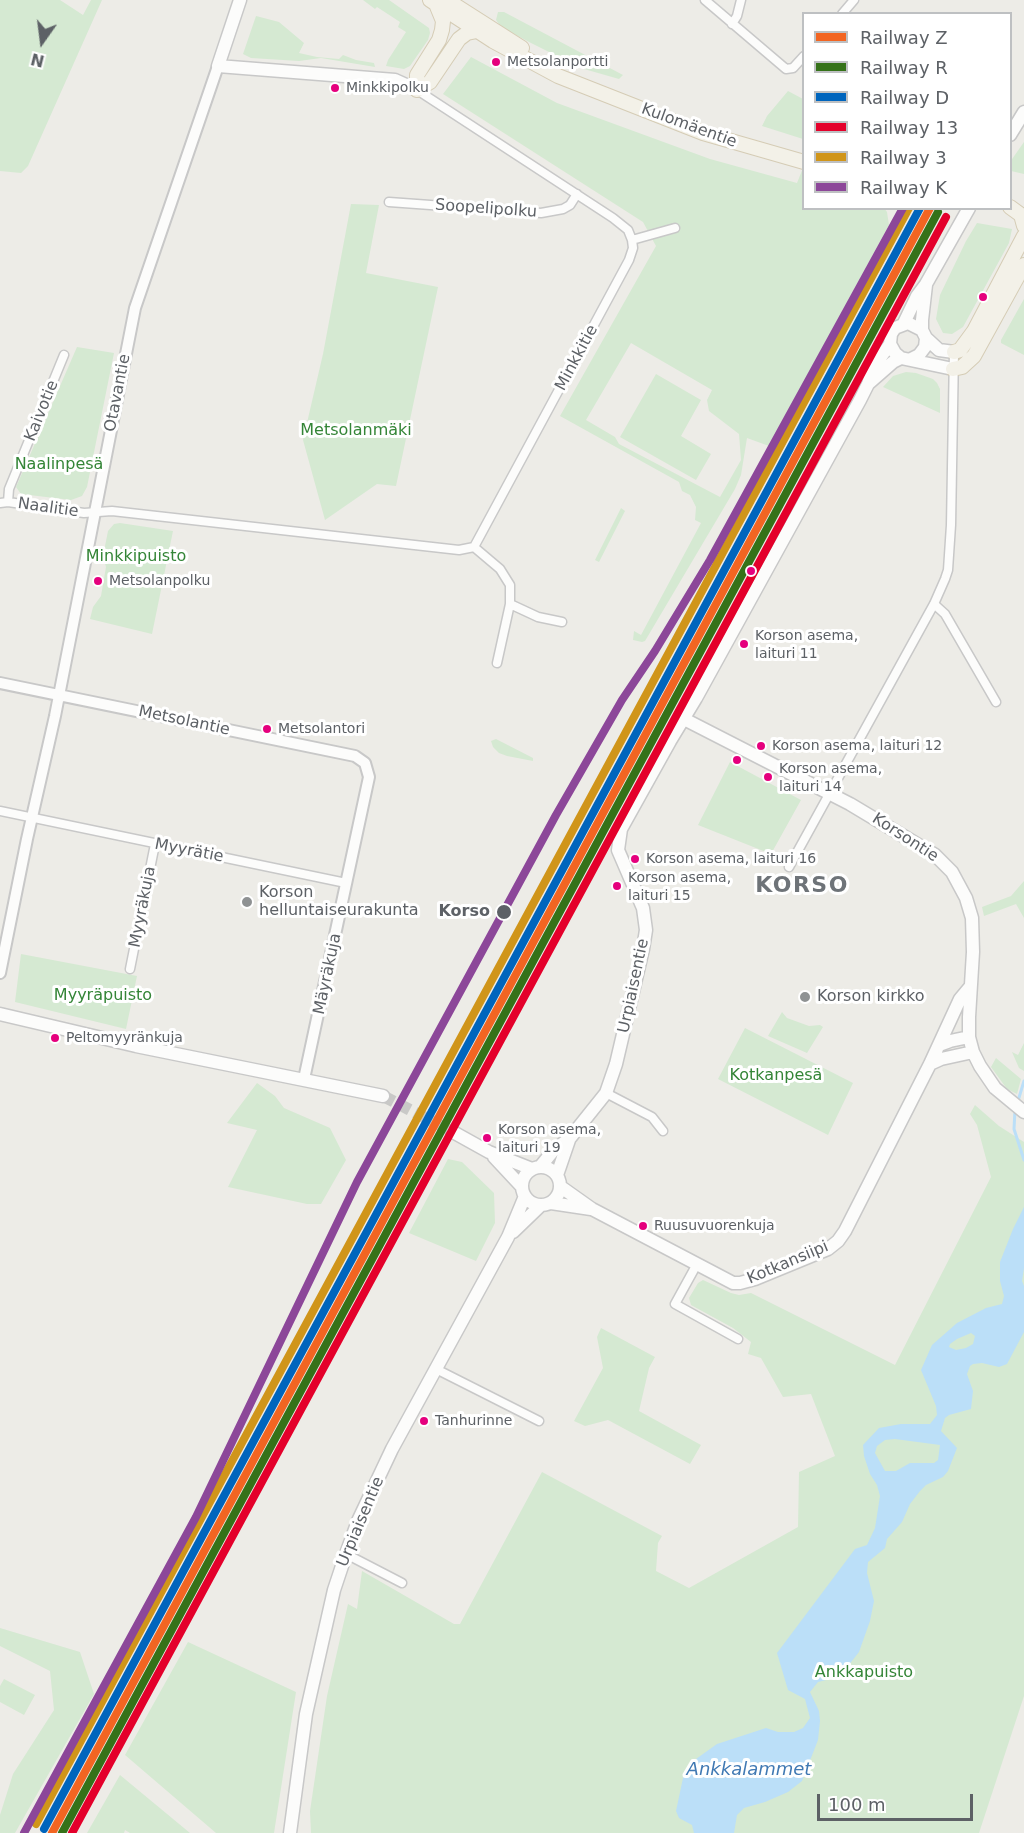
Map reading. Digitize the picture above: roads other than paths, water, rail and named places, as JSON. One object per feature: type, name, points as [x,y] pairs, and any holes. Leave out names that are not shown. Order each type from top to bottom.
[{"type":"main road","name":"Otavantie","points":[[218,66],[240,0]]},
{"type":"main road","points":[[417,90],[417,75],[439,40],[442,30],[443,21],[437,1]]},
{"type":"main road","name":"Kulomäentie","points":[[437,1],[477,31],[526,60],[622,102],[703,133],[802,161]]},
{"type":"main road","name":"Kulomäentie","points":[[437,1],[577,82]]},
{"type":"main road","points":[[417,90],[430,82],[459,39],[477,31]]},
{"type":"main road","points":[[218,66],[395,80],[417,90]]},
{"type":"main road","points":[[1012,133],[1024,112]]},
{"type":"main road","points":[[1012,208],[1021,215],[1024,226]]},
{"type":"main road","name":"Urpiaisentie","points":[[290,1833],[306,1714],[334,1590],[346,1554],[376,1482],[508,1237],[523,1191],[525,1176],[570,1138],[606,1093],[616,1065],[644,949],[646,930],[643,908],[621,859],[618,840],[626,818],[684,719],[868,384],[873,368],[890,344],[894,330],[904,324],[917,296],[968,210]]},
{"type":"main road","points":[[904,324],[913,324],[939,350],[954,352],[960,350],[974,331],[1024,236]]},
{"type":"main road","points":[[890,344],[895,353],[906,358],[953,369],[962,367],[974,356],[1024,265]]},
{"type":"main road","name":"Urpiaisentie","points":[[868,384],[892,362],[923,352],[926,284]]},
{"type":"main road","name":"Korsontie","points":[[684,719],[831,794],[913,840],[936,855],[952,873],[966,898],[972,918],[974,952],[970,987],[969,1037],[980,1066],[990,1081],[1024,1112]]},
{"type":"main road","name":"Kotkansiipi","points":[[559,1181],[592,1209],[726,1280],[740,1283],[755,1279],[828,1249],[838,1241],[930,1064],[960,999],[970,987]]},
{"type":"main road","points":[[0,1014],[136,1046],[383,1096]]},
{"type":"main road","points":[[939,1045],[969,1037]]},
{"type":"main road","points":[[930,1064],[941,1059],[974,1052]]},
{"type":"main road","points":[[453,1132],[489,1152],[536,1168],[551,1169],[559,1181]]},
{"type":"main road","name":"Urpiaisentie","points":[[508,1237],[545,1204],[558,1197],[559,1181],[570,1138]]},
{"type":"main road","points":[[489,1152],[530,1202],[545,1204]]},
{"type":"main road","name":"Kotkansiipi","points":[[545,1204],[592,1209]]},
{"type":"street","points":[[705,0],[786,69],[793,68],[802,58]]},
{"type":"street","points":[[732,24],[737,16],[741,0]]},
{"type":"street","points":[[844,12],[854,0]]},
{"type":"street","name":"Otavantie","points":[[0,973],[59,695],[135,308],[218,66]]},
{"type":"street","points":[[417,90],[622,225],[628,230],[632,240],[675,228]]},
{"type":"street","name":"Soopelipolku","points":[[389,202],[541,213],[563,209],[570,205],[577,194]]},
{"type":"street","name":"Minkkitie","points":[[474,547],[629,260],[633,248],[632,240]]},
{"type":"street","points":[[789,867],[934,604],[948,570],[954,352]]},
{"type":"street","name":"Kaivotie","points":[[4,502],[64,355]]},
{"type":"street","name":"Naalitie","points":[[4,502],[84,513],[95,512]]},
{"type":"street","points":[[95,512],[112,511],[459,550],[474,547],[500,569],[510,585],[510,604],[497,663]]},
{"type":"street","points":[[510,604],[538,617],[562,622]]},
{"type":"street","points":[[934,604],[945,614],[996,702]]},
{"type":"street","name":"Metsolantie","points":[[0,683],[356,756],[365,763]]},
{"type":"street","name":"Mäyräkuja","points":[[304,1079],[369,777],[365,763]]},
{"type":"street","name":"Myyrätie","points":[[0,811],[346,883]]},
{"type":"street","name":"Myyräkuja","points":[[130,969],[155,844]]},
{"type":"street","points":[[606,1093],[652,1117],[663,1131]]},
{"type":"street","points":[[697,1264],[675,1304],[738,1339]]},
{"type":"street","points":[[436,1369],[539,1421]]},
{"type":"street","points":[[346,1554],[402,1583]]},
{"type":"water","name":"Ankkalammet","points":[[1024,1207],[1022,1281],[1024,1286],[1024,1332],[1007,1364],[999,1367],[982,1363],[970,1366],[967,1374],[973,1391],[971,1409],[949,1415],[945,1418],[941,1431],[957,1448],[948,1471],[943,1477],[926,1485],[920,1491],[910,1504],[902,1522],[887,1539],[885,1548],[868,1562],[867,1573],[874,1601],[870,1621],[859,1652],[848,1666],[830,1679],[818,1682],[810,1692],[819,1711],[820,1721],[818,1740],[802,1781],[788,1792],[744,1808],[737,1815],[734,1833],[694,1833],[692,1825],[679,1818],[676,1811],[683,1778],[696,1759],[717,1744],[766,1728],[778,1732],[794,1732],[803,1728],[810,1718],[805,1699],[788,1690],[777,1653],[855,1549],[867,1545],[875,1528],[880,1496],[864,1456],[863,1445],[879,1428],[901,1424],[930,1424],[937,1415],[936,1406],[921,1370],[932,1345],[957,1323],[986,1308],[1002,1304],[1004,1296],[1000,1281],[1000,1262]],"holes":[[[971,1333],[975,1336],[973,1344],[956,1350],[949,1347],[957,1339]],[[895,1439],[940,1445],[938,1460],[934,1463],[910,1463],[896,1471],[885,1471],[875,1453],[877,1446],[885,1440]]]},
{"type":"waterway","points":[[1018,1101],[1024,1081]]},
{"type":"waterway","points":[[1015,1110],[1014,1129],[1024,1160]]},
{"type":"tunnel","points":[[383,1096],[453,1132]]},
{"type":"rail line","name":"K","points":[[24,1833],[196,1517],[357,1182],[556,815],[622,700],[655,651],[710,560],[902,210]]},
{"type":"rail line","name":"3","points":[[36,1824],[908,210]]},
{"type":"rail line","name":"D","points":[[44,1829],[919,210]]},
{"type":"rail line","name":"Z","points":[[52,1833],[929,210]]},
{"type":"rail line","name":"R","points":[[62,1833],[938,212]]},
{"type":"rail line","name":"13","points":[[72,1833],[946,217]]},
{"type":"place","name":"Metsolanportti","points":[[496,62]]},
{"type":"place","name":"Minkkipolku","points":[[335,88]]},
{"type":"place","name":"Metsolanpolku","points":[[98,581]]},
{"type":"place","name":"Korson asema, laituri 11","points":[[744,644]]},
{"type":"place","name":"Metsolantori","points":[[267,729]]},
{"type":"place","name":"Korson asema, laituri 12","points":[[761,746]]},
{"type":"place","name":"Korson asema, laituri 14","points":[[768,777]]},
{"type":"place","name":"Korson asema, laituri 16","points":[[635,859]]},
{"type":"place","name":"Korson asema, laituri 15","points":[[617,886]]},
{"type":"place","name":"Korson helluntaiseurakunta","points":[[247,902]]},
{"type":"place","name":"Korso","points":[[504,912]]},
{"type":"place","name":"Korson kirkko","points":[[805,997]]},
{"type":"place","name":"Peltomyyränkuja","points":[[55,1038]]},
{"type":"place","name":"Korson asema, laituri 19","points":[[487,1138]]},
{"type":"place","name":"Ruusuvuorenkuja","points":[[643,1226]]},
{"type":"place","name":"Tanhurinne","points":[[424,1421]]},
{"type":"district","name":"KORSO","points":[[802,886]]},
{"type":"park label","name":"Metsolanmäki","points":[[356,431]]},
{"type":"park label","name":"Naalinpesä","points":[[59,465]]},
{"type":"park label","name":"Minkkipuisto","points":[[136,557]]},
{"type":"park label","name":"Myyräpuisto","points":[[103,996]]},
{"type":"park label","name":"Kotkanpesä","points":[[776,1076]]},
{"type":"park label","name":"Ankkapuisto","points":[[864,1673]]}]
